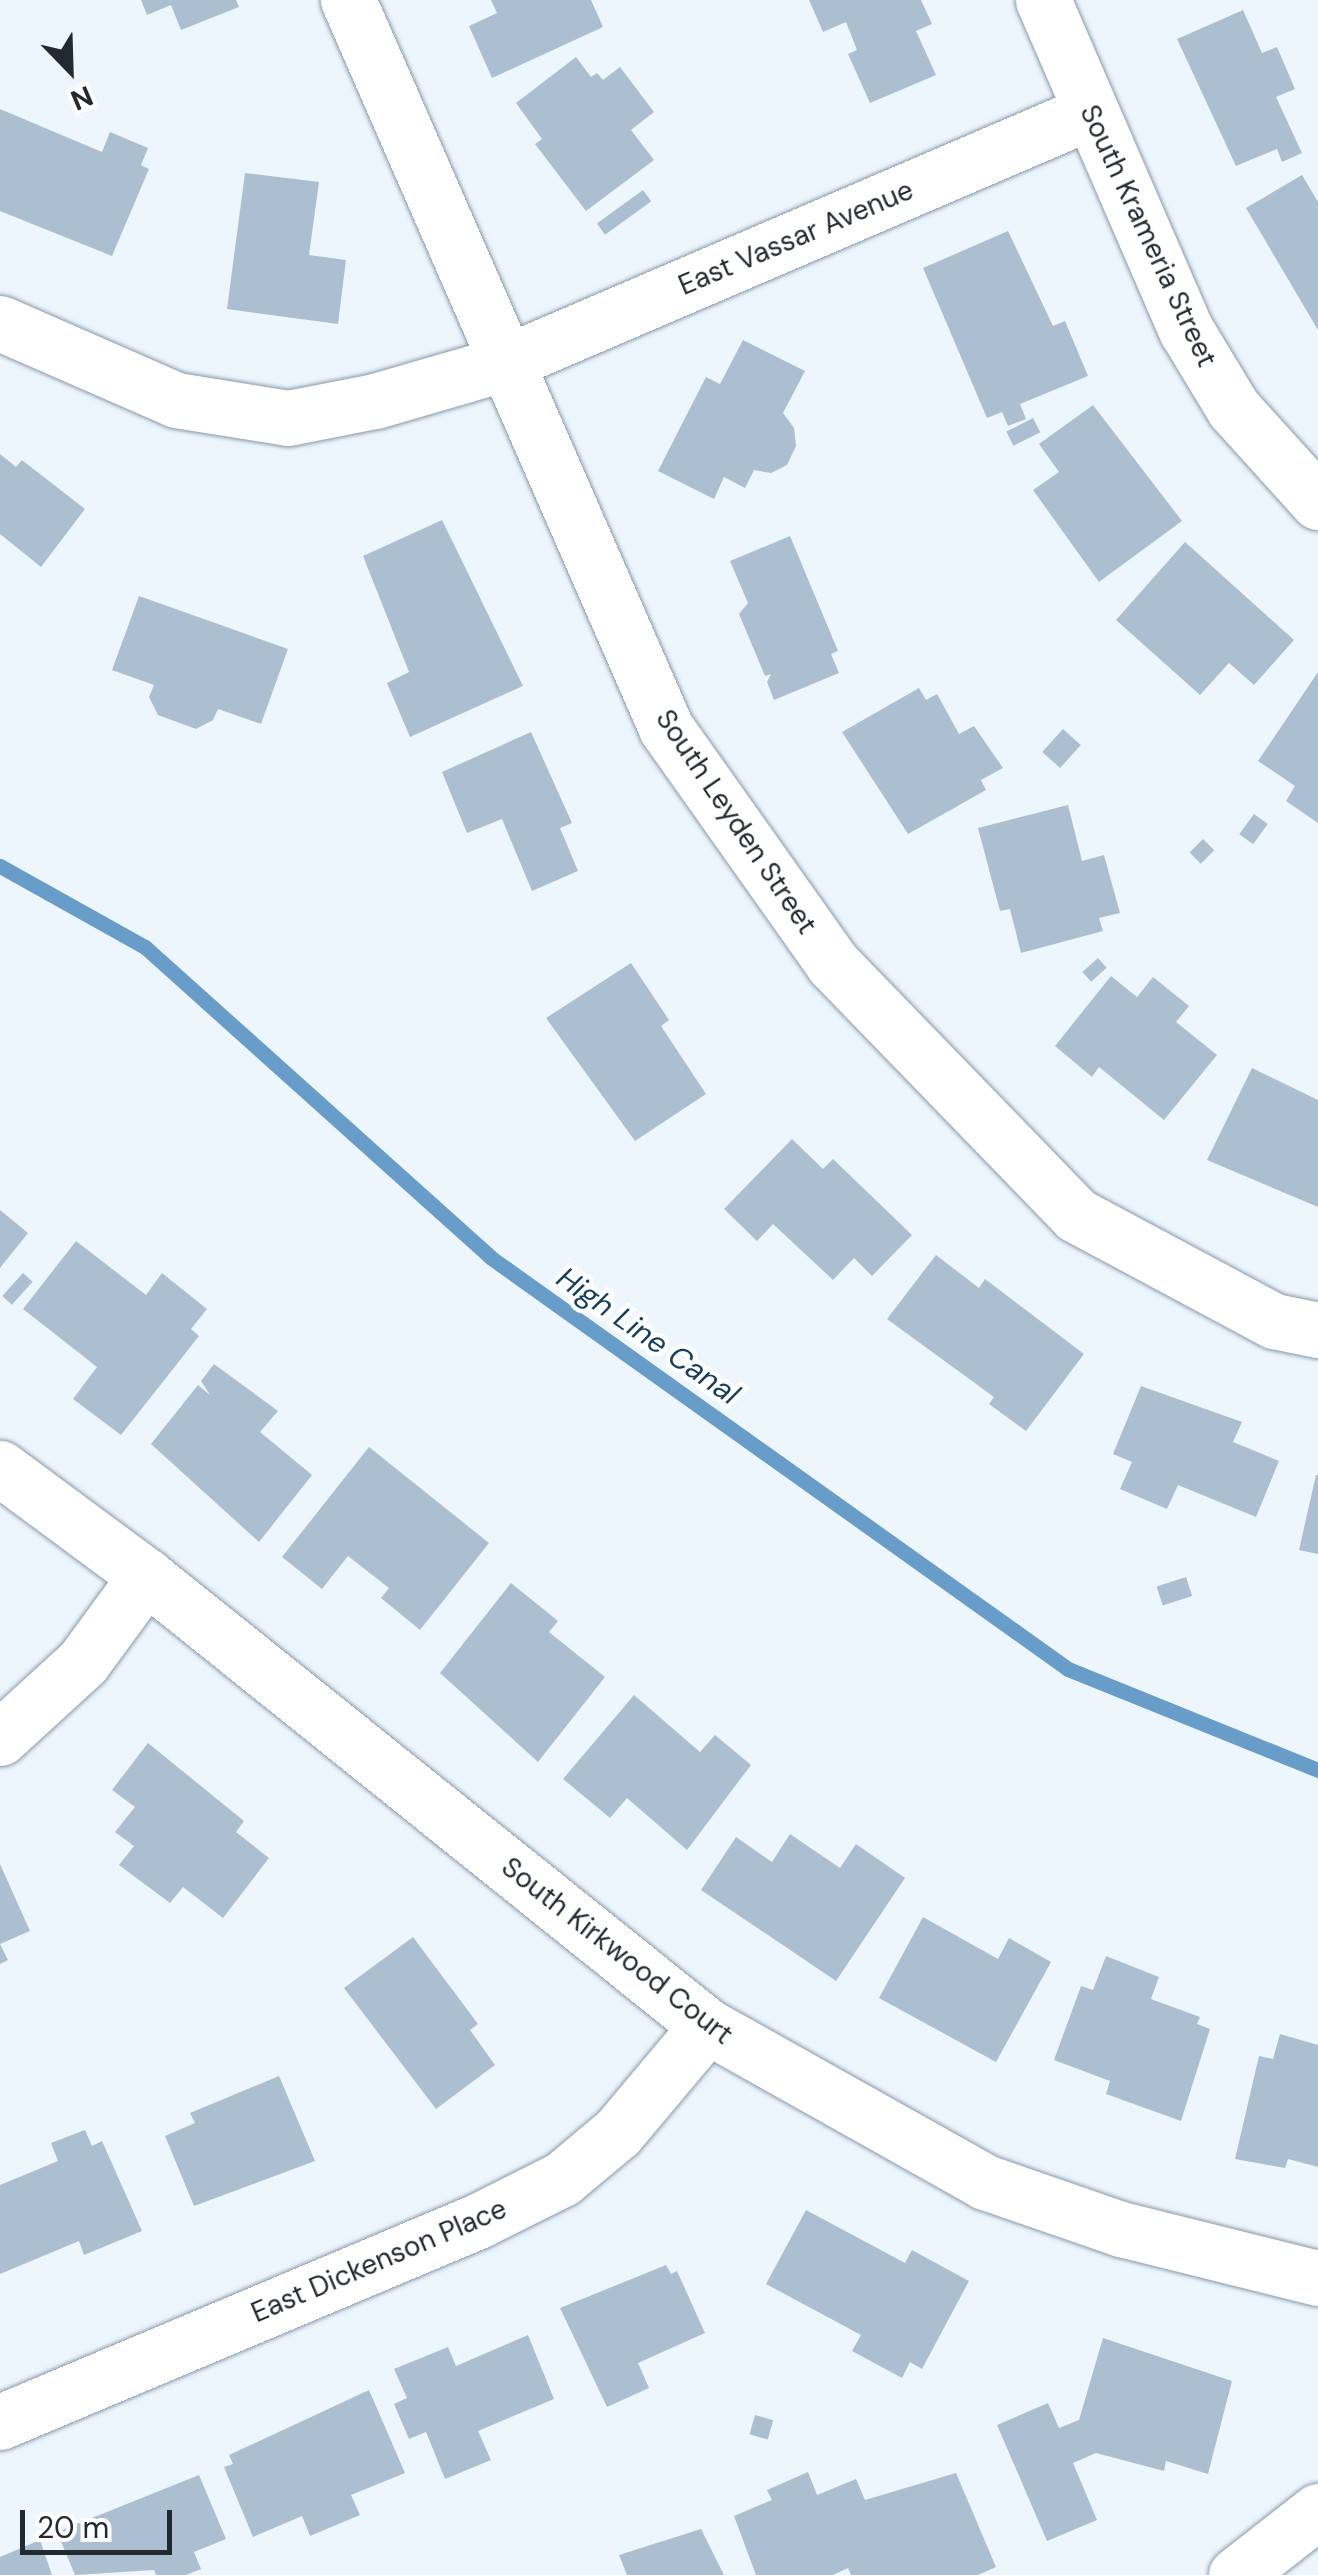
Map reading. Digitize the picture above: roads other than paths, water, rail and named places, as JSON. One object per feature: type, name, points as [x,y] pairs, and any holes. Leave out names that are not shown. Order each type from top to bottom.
[{"type":"street","name":"South Leyden Street","points":[[348,0],[502,364],[666,728],[832,964],[1076,1215],[1274,1321],[1318,1330]]},
{"type":"street","name":"South Krameria Street","points":[[1042,0],[1210,374],[1272,455],[1318,502]]},
{"type":"street","name":"East Vassar Avenue","points":[[0,324],[176,400],[288,418],[375,401],[502,364],[1090,112]]},
{"type":"street","name":"South Kirkwood Court","points":[[0,1468],[146,1576],[706,2026],[985,2182],[1121,2229],[1318,2278]]},
{"type":"street","points":[[0,1738],[83,1662],[146,1576]]},
{"type":"street","name":"East Dickenson Place","points":[[0,2422],[478,2221],[562,2179],[618,2132],[706,2026]]},
{"type":"street","points":[[1236,2575],[1318,2511]]},
{"type":"waterway","name":"High Line Canal","points":[[0,866],[145,947],[490,1257],[1068,1669],[1318,1770]]}]
